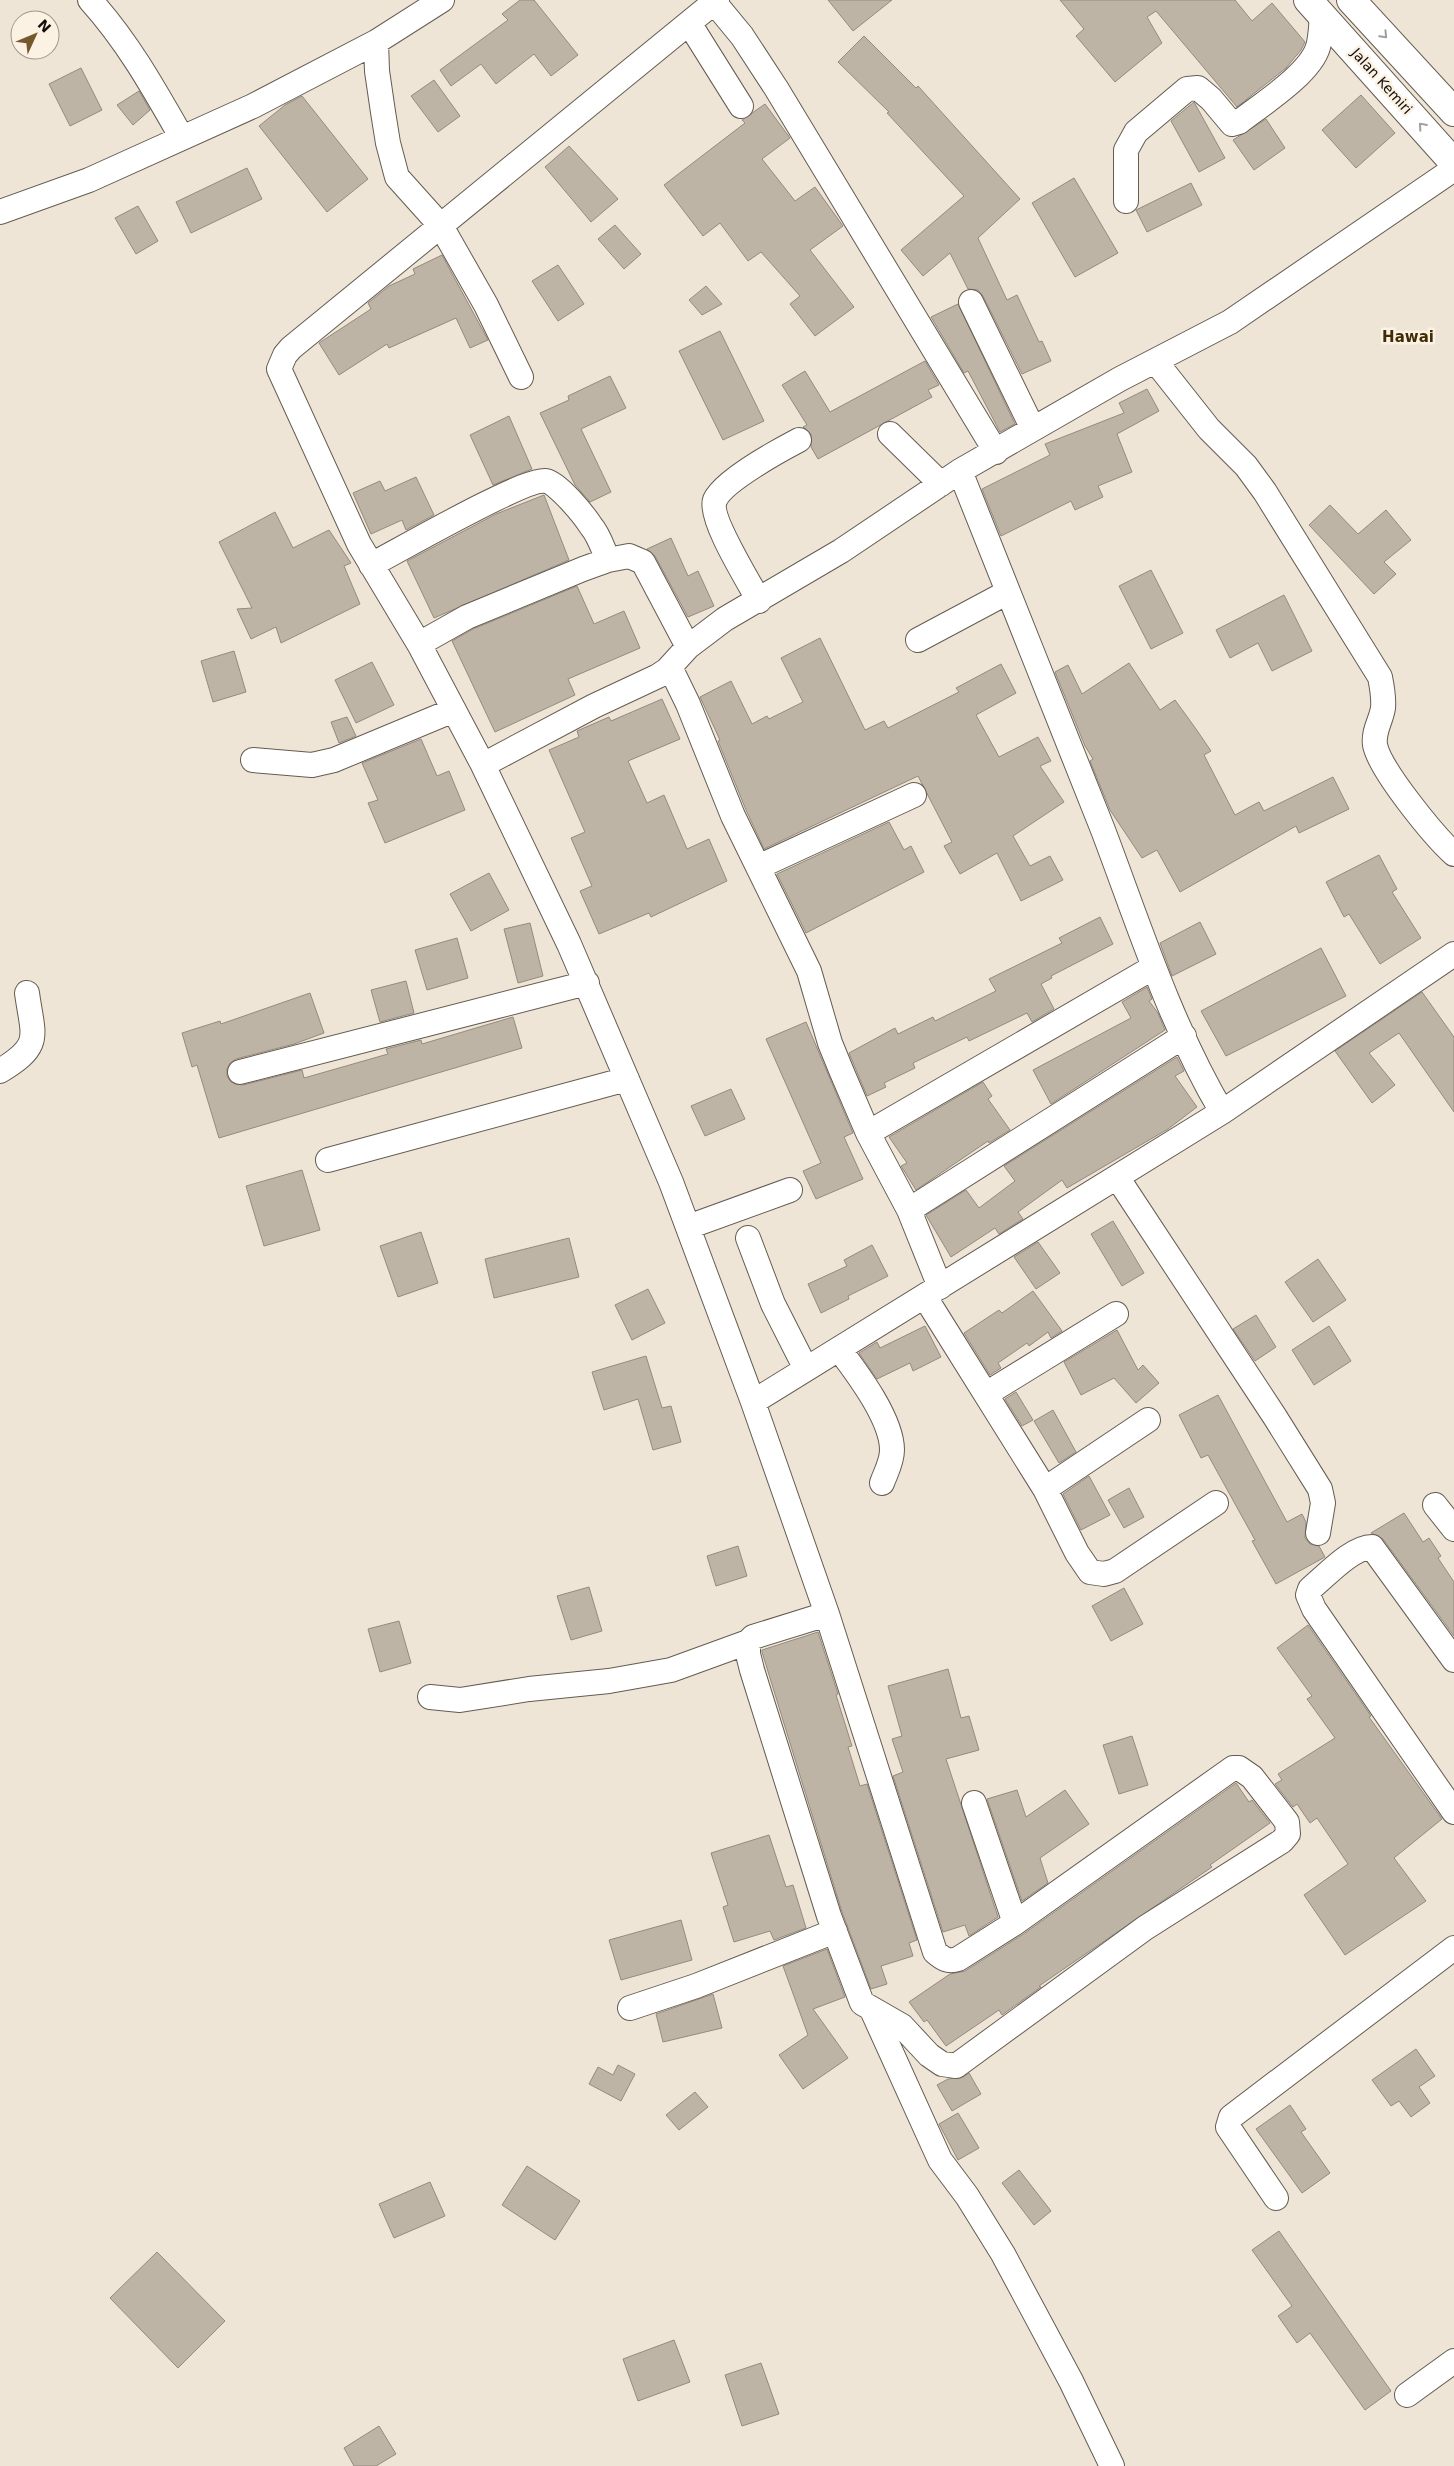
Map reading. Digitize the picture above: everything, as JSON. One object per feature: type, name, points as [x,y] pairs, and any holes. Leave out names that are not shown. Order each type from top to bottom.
[{"type":"highway","points":[[1350,0],[1454,112]]},
{"type":"highway","name":"Jalan Kemiri","points":[[1315,8],[1454,163]]},
{"type":"street","points":[[90,0],[115,28],[138,61],[182,138]]},
{"type":"street","points":[[0,212],[89,180],[253,106],[376,42],[442,0]]},
{"type":"street","points":[[748,1642],[748,1654],[752,1670],[835,1931],[862,2003],[902,2026],[929,2055],[942,2064],[956,2066],[1145,1928],[1282,1841],[1288,1834],[1287,1822],[1252,1777],[1239,1768],[1233,1768],[1015,1923],[958,1959],[950,1961],[935,1952],[827,1614],[753,1402],[672,1182],[586,983],[483,764],[419,644],[359,544],[279,369],[285,355],[291,348],[716,1],[742,36],[776,88],[996,452]]},
{"type":"street","points":[[1126,201],[1126,150],[1136,132],[1187,89],[1198,88],[1211,99],[1232,124],[1239,122],[1288,83],[1309,63],[1318,47],[1315,8]]},
{"type":"street","points":[[689,23],[741,106]]},
{"type":"street","points":[[376,42],[377,71],[383,112],[388,143],[397,177],[441,226],[486,305],[521,377]]},
{"type":"street","points":[[483,764],[594,706],[658,676],[670,667],[688,647],[726,619],[841,551],[960,471],[1120,379],[1230,322],[1454,168]]},
{"type":"street","points":[[972,302],[1033,430]]},
{"type":"street","points":[[1156,362],[1209,429],[1246,466],[1266,492],[1380,677],[1383,707],[1375,732],[1376,746],[1379,754],[1400,789],[1442,842],[1454,854]]},
{"type":"street","points":[[890,434],[940,484]]},
{"type":"street","points":[[759,601],[715,521],[714,502],[720,491],[746,471],[799,440]]},
{"type":"street","points":[[960,471],[1154,967],[1201,1076],[1222,1112]]},
{"type":"street","points":[[371,565],[510,492],[535,481],[547,480],[559,488],[592,526],[608,560]]},
{"type":"street","points":[[419,644],[467,617],[608,560],[629,556],[643,562],[688,647]]},
{"type":"street","points":[[918,640],[1008,592]]},
{"type":"street","points":[[670,667],[688,704],[733,816],[809,971],[830,1043],[868,1133],[909,1210],[932,1292],[986,1394],[1045,1489],[1077,1553],[1090,1572],[1095,1575],[1114,1570],[1216,1503]]},
{"type":"street","points":[[253,760],[312,766],[334,760],[454,710]]},
{"type":"street","points":[[758,867],[914,795]]},
{"type":"street","points":[[753,1402],[1222,1112],[1454,954]]},
{"type":"street","points":[[868,1133],[1154,967]]},
{"type":"street","points":[[240,1072],[586,983]]},
{"type":"street","points":[[0,1071],[23,1055],[31,1045],[34,1036],[27,993]]},
{"type":"street","points":[[909,1210],[1184,1036]]},
{"type":"street","points":[[328,1160],[627,1079]]},
{"type":"street","points":[[1117,1177],[1275,1417],[1320,1489],[1323,1503],[1318,1533]]},
{"type":"street","points":[[688,1227],[790,1190]]},
{"type":"street","points":[[748,1238],[773,1304],[806,1369]]},
{"type":"street","points":[[986,1394],[1116,1314]]},
{"type":"street","points":[[839,1349],[856,1372],[889,1432],[892,1449],[891,1460],[882,1483]]},
{"type":"street","points":[[1045,1489],[1148,1420]]},
{"type":"street","points":[[1435,1505],[1454,1529]]},
{"type":"street","points":[[1454,1660],[1372,1547],[1365,1547],[1355,1552],[1310,1589],[1308,1595],[1314,1609],[1454,1812]]},
{"type":"street","points":[[430,1697],[460,1700],[529,1689],[609,1681],[671,1670],[748,1642],[757,1635],[827,1614]]},
{"type":"street","points":[[974,1803],[1015,1923]]},
{"type":"street","points":[[630,2008],[696,1986],[835,1931]]},
{"type":"street","points":[[1276,2198],[1228,2127],[1231,2117],[1454,1948]]},
{"type":"street","points":[[872,2010],[940,2160],[967,2196],[1003,2254],[1071,2381],[1112,2466]]},
{"type":"street","points":[[1407,2395],[1454,2361]]},
{"type":"building","points":[[520,0],[534,0],[578,55],[551,76],[534,54],[496,84],[481,64],[451,86],[440,70],[508,20],[502,14]]},
{"type":"building","points":[[828,0],[892,0],[853,31]]},
{"type":"building","points":[[1060,0],[1235,0],[1252,21],[1272,3],[1305,42],[1286,68],[1237,107],[1156,11],[1147,17],[1162,43],[1115,82],[1076,36],[1084,29]]},
{"type":"building","points":[[864,36],[916,88],[918,86],[1020,199],[978,238],[1007,300],[1017,295],[1039,342],[1042,341],[1051,361],[1022,374],[983,296],[978,290],[968,289],[950,253],[923,276],[901,250],[964,196],[887,113],[889,112],[838,62]]},
{"type":"building","points":[[81,68],[102,110],[70,126],[49,84]]},
{"type":"building","points":[[434,80],[460,116],[438,132],[411,96]]},
{"type":"building","points":[[139,91],[150,110],[133,125],[117,105]]},
{"type":"building","points":[[1361,95],[1395,133],[1356,168],[1322,130]]},
{"type":"building","points":[[302,96],[368,179],[327,212],[259,126],[285,105]]},
{"type":"building","points":[[1194,102],[1225,158],[1199,172],[1171,121]]},
{"type":"building","points":[[765,104],[790,138],[762,159],[795,201],[815,187],[843,226],[810,250],[854,307],[815,336],[790,304],[800,296],[761,252],[748,261],[720,223],[703,236],[664,185],[745,123],[742,120]]},
{"type":"building","points":[[1266,119],[1285,148],[1254,170],[1233,140]]},
{"type":"building","points":[[569,146],[618,199],[591,222],[545,167]]},
{"type":"building","points":[[247,168],[262,199],[191,233],[176,202]]},
{"type":"building","points":[[1074,178],[1118,253],[1075,277],[1032,203]]},
{"type":"building","points":[[1191,183],[1202,205],[1147,232],[1136,210]]},
{"type":"building","points":[[138,206],[158,241],[136,254],[115,218]]},
{"type":"building","points":[[615,225],[641,254],[624,269],[598,239]]},
{"type":"building","points":[[442,255],[488,340],[470,348],[456,318],[389,348],[387,344],[339,375],[319,343],[371,309],[368,303],[389,286],[415,274],[413,269]]},
{"type":"building","points":[[558,265],[584,304],[558,321],[532,281]]},
{"type":"building","points":[[706,286],[722,304],[702,315],[689,300]]},
{"type":"building","points":[[958,304],[1015,424],[1000,432],[968,371],[964,373],[931,317]]},
{"type":"building","points":[[720,331],[764,421],[723,440],[679,351]]},
{"type":"building","points":[[925,361],[939,385],[928,390],[932,397],[818,459],[811,447],[811,434],[803,427],[807,425],[782,385],[805,371],[830,412]]},
{"type":"building","points":[[610,376],[626,408],[581,429],[611,492],[590,502],[575,485],[540,413],[569,400],[568,396]]},
{"type":"building","points":[[1147,389],[1159,411],[1117,434],[1132,472],[1098,486],[1103,497],[1075,510],[1071,501],[1001,536],[982,489],[1050,455],[1045,444],[1124,413],[1119,403]]},
{"type":"building","points":[[509,416],[532,469],[493,485],[470,435]]},
{"type":"building","points":[[416,477],[434,515],[406,530],[402,520],[371,534],[353,493],[380,481],[385,491]]},
{"type":"building","points":[[544,495],[569,560],[434,618],[407,561],[496,514]]},
{"type":"building","points":[[1330,505],[1358,534],[1386,510],[1411,540],[1384,562],[1396,574],[1374,594],[1309,525]]},
{"type":"building","points":[[275,512],[293,548],[329,530],[351,563],[344,566],[360,604],[281,643],[276,627],[251,639],[237,609],[252,608],[219,542]]},
{"type":"building","points":[[671,538],[688,576],[698,571],[714,606],[688,617],[655,556],[647,549]]},
{"type":"building","points":[[1151,570],[1183,633],[1151,649],[1119,586]]},
{"type":"building","points":[[577,586],[594,624],[624,611],[640,648],[568,679],[575,695],[495,732],[452,641],[473,629]]},
{"type":"building","points":[[1284,595],[1312,651],[1272,671],[1258,643],[1230,658],[1216,630]]},
{"type":"building","points":[[820,638],[865,730],[884,721],[888,728],[959,692],[956,688],[1001,664],[1016,693],[976,715],[999,757],[1038,737],[1051,761],[1040,766],[1064,802],[1013,836],[1030,866],[1050,856],[1063,880],[1021,901],[997,853],[960,874],[944,846],[952,842],[918,776],[764,849],[718,741],[720,740],[700,697],[731,681],[752,724],[767,716],[769,719],[803,702],[781,658]]},
{"type":"building","points":[[234,651],[246,692],[213,702],[201,661]]},
{"type":"building","points":[[372,662],[394,705],[356,723],[335,680]]},
{"type":"building","points":[[1129,663],[1160,710],[1175,700],[1196,729],[1211,751],[1204,755],[1235,815],[1259,802],[1264,811],[1333,777],[1349,809],[1299,833],[1296,826],[1180,892],[1157,850],[1142,858],[1110,810],[1090,761],[1093,759],[1085,746],[1055,672],[1068,665],[1082,694]]},
{"type":"building","points":[[662,699],[680,739],[628,761],[647,803],[664,795],[687,849],[709,839],[727,881],[651,917],[649,913],[599,934],[580,891],[592,886],[571,838],[585,832],[549,750],[579,737],[577,731],[609,717],[611,721]]},
{"type":"building","points":[[347,717],[356,736],[339,743],[331,722]]},
{"type":"building","points":[[421,739],[437,776],[449,771],[465,810],[385,843],[368,803],[378,800],[362,763]]},
{"type":"building","points":[[889,822],[904,850],[911,846],[924,872],[806,933],[777,874]]},
{"type":"building","points":[[1379,855],[1397,889],[1392,892],[1421,938],[1380,964],[1349,914],[1344,917],[1326,882]]},
{"type":"building","points":[[489,873],[509,910],[471,931],[450,894]]},
{"type":"building","points":[[1100,917],[1113,944],[1051,976],[1052,978],[1041,984],[1054,1009],[1032,1022],[1027,1013],[969,1041],[967,1037],[913,1063],[915,1068],[884,1083],[886,1087],[867,1096],[849,1053],[895,1028],[898,1034],[933,1017],[935,1021],[996,991],[989,979],[1062,943],[1059,938]]},
{"type":"building","points":[[1200,922],[1216,954],[1172,976],[1160,943]]},
{"type":"building","points":[[530,923],[543,976],[518,983],[504,929]]},
{"type":"building","points":[[457,938],[468,978],[427,990],[415,950]]},
{"type":"building","points":[[1321,948],[1346,996],[1226,1056],[1201,1011]]},
{"type":"building","points":[[406,981],[414,1013],[380,1022],[371,990]]},
{"type":"building","points":[[1147,987],[1152,999],[1149,1001],[1158,1013],[1165,1030],[1051,1104],[1033,1070],[1131,1018],[1122,1002]]},
{"type":"building","points":[[1422,992],[1454,1037],[1454,1112],[1399,1033],[1369,1053],[1395,1085],[1372,1103],[1335,1051]]},
{"type":"building","points":[[310,993],[324,1033],[294,1044],[236,1059],[230,1063],[227,1069],[227,1076],[231,1082],[243,1085],[302,1070],[304,1078],[388,1054],[386,1049],[421,1040],[422,1044],[513,1017],[522,1048],[219,1138],[197,1065],[192,1067],[182,1033],[220,1021],[221,1024]]},
{"type":"building","points":[[806,1022],[853,1133],[844,1137],[863,1179],[816,1199],[803,1171],[821,1163],[766,1039]]},
{"type":"building","points":[[1177,1057],[1184,1071],[1175,1076],[1197,1107],[1168,1129],[1067,1188],[1062,1180],[1018,1212],[1023,1219],[999,1234],[995,1228],[951,1257],[926,1215],[966,1190],[979,1208],[1015,1181],[1004,1166]]},
{"type":"building","points":[[983,1082],[992,1096],[988,1099],[1010,1130],[989,1143],[988,1141],[916,1190],[901,1166],[907,1163],[889,1137]]},
{"type":"building","points":[[731,1089],[745,1119],[705,1136],[691,1106]]},
{"type":"building","points":[[302,1170],[320,1230],[264,1246],[246,1186]]},
{"type":"building","points":[[1113,1221],[1144,1273],[1122,1286],[1091,1234]]},
{"type":"building","points":[[421,1232],[438,1283],[398,1297],[380,1246]]},
{"type":"building","points":[[569,1238],[579,1277],[494,1298],[485,1259]]},
{"type":"building","points":[[1038,1242],[1060,1273],[1036,1289],[1014,1257]]},
{"type":"building","points":[[872,1245],[888,1276],[848,1296],[849,1299],[821,1313],[808,1284],[847,1266],[844,1260]]},
{"type":"building","points":[[1318,1259],[1346,1300],[1313,1322],[1285,1282]]},
{"type":"building","points":[[648,1289],[665,1323],[632,1340],[615,1305]]},
{"type":"building","points":[[1033,1291],[1062,1331],[1051,1338],[1048,1332],[1029,1346],[1027,1343],[998,1363],[1001,1368],[990,1375],[964,1333],[999,1310],[1002,1313]]},
{"type":"building","points":[[1256,1315],[1276,1347],[1255,1361],[1233,1329]]},
{"type":"building","points":[[925,1326],[941,1357],[913,1371],[910,1363],[877,1379],[859,1353],[877,1342],[880,1348]]},
{"type":"building","points":[[1329,1326],[1351,1361],[1314,1385],[1292,1350]]},
{"type":"building","points":[[1117,1330],[1138,1370],[1143,1365],[1159,1383],[1136,1403],[1114,1378],[1081,1395],[1064,1362]]},
{"type":"building","points":[[646,1356],[662,1408],[671,1406],[681,1442],[653,1450],[638,1399],[604,1410],[592,1372]]},
{"type":"building","points":[[1016,1392],[1033,1420],[1022,1426],[1005,1399]]},
{"type":"building","points":[[1218,1395],[1287,1522],[1302,1514],[1306,1522],[1305,1538],[1310,1544],[1319,1546],[1325,1557],[1276,1584],[1252,1541],[1255,1540],[1208,1455],[1201,1458],[1179,1415]]},
{"type":"building","points":[[1053,1410],[1076,1452],[1059,1463],[1034,1421]]},
{"type":"building","points":[[1089,1476],[1110,1515],[1081,1530],[1063,1494]]},
{"type":"building","points":[[1129,1488],[1144,1517],[1124,1528],[1108,1500]]},
{"type":"building","points":[[1404,1513],[1423,1542],[1429,1538],[1441,1556],[1438,1558],[1454,1582],[1454,1636],[1383,1539],[1371,1533]]},
{"type":"building","points":[[738,1546],[747,1576],[716,1586],[707,1556]]},
{"type":"building","points":[[589,1587],[602,1631],[571,1640],[557,1596]]},
{"type":"building","points":[[1124,1588],[1143,1624],[1111,1641],[1092,1606]]},
{"type":"building","points":[[399,1621],[411,1663],[380,1672],[368,1629]]},
{"type":"building","points":[[1308,1625],[1371,1716],[1369,1717],[1442,1819],[1394,1858],[1426,1901],[1345,1955],[1304,1895],[1348,1864],[1317,1818],[1310,1823],[1297,1804],[1293,1807],[1275,1784],[1282,1780],[1278,1774],[1335,1738],[1307,1699],[1312,1696],[1277,1648]]},
{"type":"building","points":[[818,1632],[838,1694],[836,1695],[852,1746],[848,1747],[860,1786],[867,1784],[917,1940],[909,1943],[913,1956],[881,1966],[887,1984],[871,1989],[842,1912],[762,1652],[762,1650]]},
{"type":"building","points":[[948,1669],[961,1718],[969,1716],[979,1750],[946,1759],[998,1917],[969,1936],[965,1925],[943,1932],[893,1776],[903,1772],[892,1739],[902,1736],[888,1686]]},
{"type":"building","points":[[1132,1736],[1148,1785],[1119,1794],[1103,1745]]},
{"type":"building","points":[[1236,1783],[1249,1802],[1252,1800],[1270,1823],[1210,1865],[1212,1867],[1039,1986],[1041,1987],[1002,2015],[999,2010],[946,2046],[927,2020],[924,2022],[909,2002],[950,1974],[965,1971],[1022,1935]]},
{"type":"building","points":[[1017,1790],[1026,1817],[1065,1790],[1089,1824],[1040,1858],[1048,1883],[1022,1901],[987,1799]]},
{"type":"building","points":[[769,1835],[786,1887],[793,1885],[806,1928],[774,1940],[770,1931],[734,1942],[723,1907],[728,1905],[711,1853]]},
{"type":"building","points":[[681,1920],[692,1960],[621,1980],[609,1940]]},
{"type":"building","points":[[827,1949],[845,1997],[813,2009],[848,2058],[803,2089],[779,2055],[808,2035],[783,1966]]},
{"type":"building","points":[[713,1994],[722,2028],[663,2042],[656,2014]]},
{"type":"building","points":[[1416,2049],[1435,2076],[1419,2087],[1430,2103],[1411,2117],[1399,2101],[1391,2106],[1372,2080]]},
{"type":"building","points":[[618,2065],[635,2074],[621,2101],[589,2084],[598,2067],[613,2075]]},
{"type":"building","points":[[969,2073],[981,2094],[952,2111],[937,2085],[948,2079],[963,2077]]},
{"type":"building","points":[[695,2092],[708,2107],[679,2130],[666,2115]]},
{"type":"building","points":[[1290,2105],[1306,2129],[1301,2132],[1330,2173],[1302,2193],[1256,2129]]},
{"type":"building","points":[[958,2113],[979,2148],[958,2160],[939,2124]]},
{"type":"building","points":[[527,2166],[580,2201],[555,2240],[502,2205]]},
{"type":"building","points":[[1019,2170],[1051,2211],[1034,2225],[1002,2183]]},
{"type":"building","points":[[430,2182],[445,2216],[394,2238],[379,2204]]},
{"type":"building","points":[[1279,2231],[1391,2391],[1365,2410],[1310,2333],[1297,2343],[1278,2316],[1292,2306],[1252,2250]]},
{"type":"building","points":[[157,2252],[225,2321],[178,2368],[110,2298]]},
{"type":"building","points":[[674,2340],[690,2382],[638,2401],[623,2359]]},
{"type":"building","points":[[761,2363],[779,2414],[742,2426],[725,2375]]},
{"type":"building","points":[[379,2426],[396,2454],[376,2466],[354,2466],[344,2448]]},
{"type":"district","name":"Hawai","points":[[1408,337]]}]
